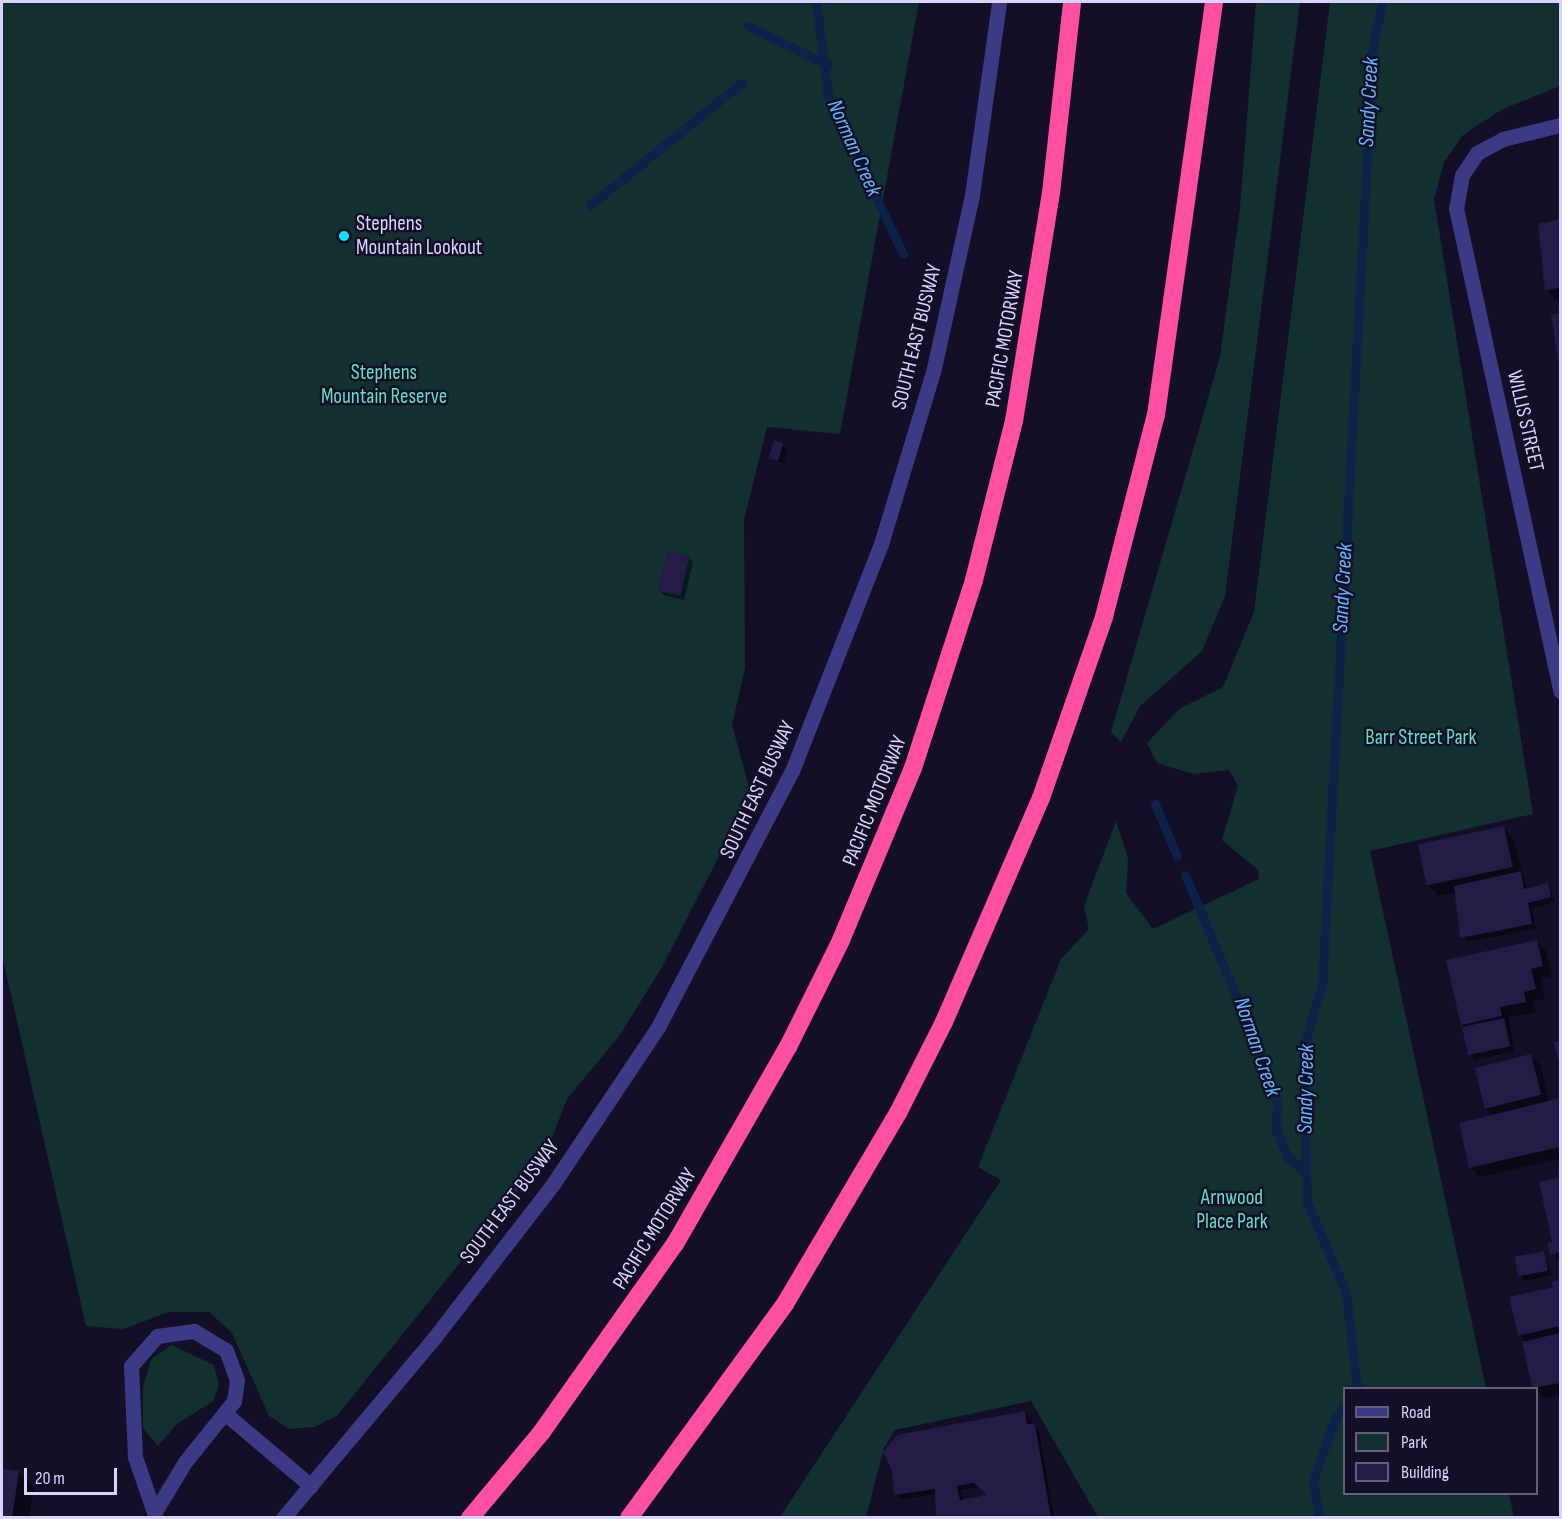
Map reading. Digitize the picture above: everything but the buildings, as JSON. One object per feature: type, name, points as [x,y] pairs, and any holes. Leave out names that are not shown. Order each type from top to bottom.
[{"type":"highway","name":"PACIFIC MOTORWAY","points":[[470,1518],[554,1415],[675,1244],[788,1047],[850,920],[913,768],[974,580],[1014,421],[1051,193],[1072,2]]},
{"type":"highway","points":[[629,1518],[785,1304],[898,1113],[949,1012],[1041,798],[1104,617],[1156,415],[1214,2]]},
{"type":"street","name":"SOUTH EAST BUSWAY","points":[[283,1518],[553,1184],[658,1027],[748,861],[792,771],[881,544],[934,368],[972,195],[999,2]]},
{"type":"street","name":"WILLIS STREET","points":[[1560,125],[1490,145],[1468,162],[1456,190],[1458,226],[1560,691]]},
{"type":"street","points":[[194,1330],[217,1341],[233,1364],[237,1380],[227,1415],[185,1462],[156,1514],[135,1457],[128,1381],[136,1354],[169,1331],[194,1330]]},
{"type":"street","points":[[227,1415],[311,1486]]},
{"type":"green space","name":"Stephens Mountain Reserve","points":[[2,2],[919,2],[840,434],[767,427],[744,520],[745,668],[732,725],[751,794],[662,967],[620,1035],[567,1099],[544,1158],[337,1416],[314,1427],[289,1429],[269,1416],[232,1333],[209,1312],[169,1312],[123,1329],[86,1326],[2,955]]},
{"type":"green space","points":[[1256,2],[1300,2],[1225,596],[1202,651],[1140,706],[1121,742],[1111,732],[1220,357],[1240,208]]},
{"type":"green space","name":"Arnwood Place Park","points":[[1330,2],[1560,2],[1560,86],[1501,110],[1463,135],[1444,162],[1434,199],[1533,814],[1370,851],[1486,1387],[1343,1387],[1343,1495],[1509,1495],[1514,1517],[1098,1517],[1031,1401],[895,1430],[884,1448],[866,1517],[780,1517],[1001,1180],[978,1167],[1061,959],[1089,929],[1084,906],[1116,821],[1128,858],[1126,893],[1153,929],[1259,879],[1258,870],[1222,840],[1238,786],[1229,770],[1193,774],[1157,763],[1147,743],[1179,709],[1223,687],[1254,612]]},
{"type":"green space","points":[[172,1345],[214,1365],[219,1385],[213,1401],[177,1424],[158,1446],[143,1428],[143,1387],[151,1359]]},
{"type":"waterway","name":"Norman Creek","points":[[816,2],[828,96],[903,254]]},
{"type":"waterway","name":"Sandy Creek","points":[[1306,1172],[1304,1044],[1322,985],[1373,45],[1382,2]]},
{"type":"waterway","points":[[748,26],[828,65]]},
{"type":"waterway","points":[[590,205],[742,83]]},
{"type":"waterway","name":"Norman Creek","points":[[1155,804],[1177,856]]},
{"type":"waterway","name":"Norman Creek","points":[[1185,875],[1259,1050],[1277,1103],[1276,1129],[1288,1158],[1306,1172],[1307,1202],[1346,1293],[1357,1387]]},
{"type":"waterway","name":"Norman Creek","points":[[1319,1518],[1313,1479],[1335,1419],[1343,1408]]},
{"type":"place","name":"Stephens Mountain Lookout","points":[[344,236]]},
{"type":"park label","name":"Barr Street Park","points":[[1421,738]]}]
